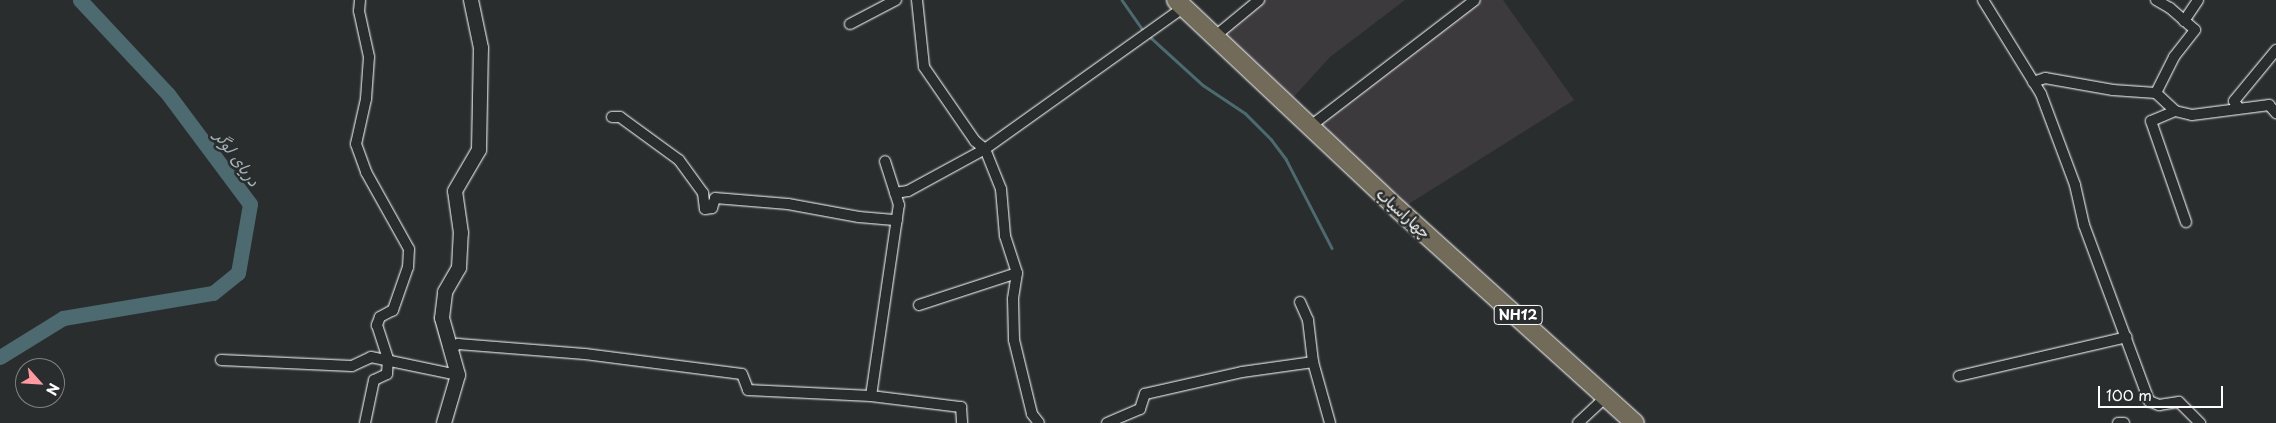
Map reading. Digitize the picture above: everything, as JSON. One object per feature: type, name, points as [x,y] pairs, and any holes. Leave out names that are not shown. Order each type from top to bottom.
[{"type":"highway","name":"چهاراسیاب","points":[[1180,4],[1213,38],[1312,125],[1399,210],[1635,423]]},
{"type":"street","points":[[360,0],[359,10],[369,57],[366,99],[356,144],[366,172],[409,248],[408,267],[393,310],[380,317],[377,325],[388,359],[387,374],[374,380],[365,423]]},
{"type":"street","points":[[444,423],[458,375],[442,318],[445,292],[459,268],[460,233],[455,191],[479,150],[481,48],[471,0]]},
{"type":"street","points":[[850,24],[896,0]]},
{"type":"street","points":[[917,0],[924,67],[975,140],[985,149],[1000,189],[1005,236],[1016,273],[1013,299],[1014,340],[1032,414],[1039,423]]},
{"type":"street","points":[[1213,38],[1259,0]]},
{"type":"street","points":[[1312,125],[1475,0]]},
{"type":"street","points":[[1983,0],[2033,82],[2055,131],[2074,185],[2084,225],[2149,401],[2159,405],[2179,402],[2200,423]]},
{"type":"street","points":[[2156,0],[2195,30],[2174,57],[2156,93]]},
{"type":"street","points":[[2184,20],[2198,0]]},
{"type":"street","points":[[894,194],[908,190],[985,149],[1180,4]]},
{"type":"street","points":[[2238,108],[2234,101],[2276,50]]},
{"type":"street","points":[[2033,82],[2045,78],[2113,90],[2156,93],[2175,111],[2192,115],[2268,105],[2272,111]]},
{"type":"street","points":[[2272,111],[2276,99]]},
{"type":"street","points":[[2175,111],[2152,121],[2186,222]]},
{"type":"street","points":[[612,117],[620,117],[679,160],[703,193],[705,209],[712,208],[715,198],[788,204],[859,217],[897,220]]},
{"type":"street","points":[[871,396],[899,205],[885,161]]},
{"type":"street","points":[[919,305],[1016,273]]},
{"type":"street","points":[[1300,302],[1308,320],[1313,362],[1330,423]]},
{"type":"street","points":[[1959,376],[2126,337]]},
{"type":"street","points":[[451,349],[458,344],[586,354],[742,374],[748,390],[871,396],[961,407],[962,423]]},
{"type":"street","points":[[221,360],[352,366],[371,357],[388,359],[434,373],[458,375]]},
{"type":"street","points":[[1107,423],[1140,409],[1145,394],[1242,372],[1313,362]]},
{"type":"street","points":[[1578,423],[1606,397]]},
{"type":"street","points":[[2118,423],[2124,423]]},
{"type":"shaded area","points":[[1259,0],[1405,0],[1330,57],[1288,103],[1213,38]]},
{"type":"shaded area","points":[[1475,0],[1503,0],[1574,100],[1399,210],[1312,125]]},
{"type":"waterway","name":"دریای لوگر","points":[[0,357],[63,318],[213,293],[238,273],[250,204],[168,94],[80,0]]},
{"type":"waterway","points":[[1122,0],[1144,32]]},
{"type":"waterway","points":[[1148,35],[1203,85],[1245,113],[1271,139],[1286,159],[1332,248]]},
{"type":"waterway","points":[[473,119],[474,74]]},
{"type":"waterway","points":[[435,317],[443,345]]}]
